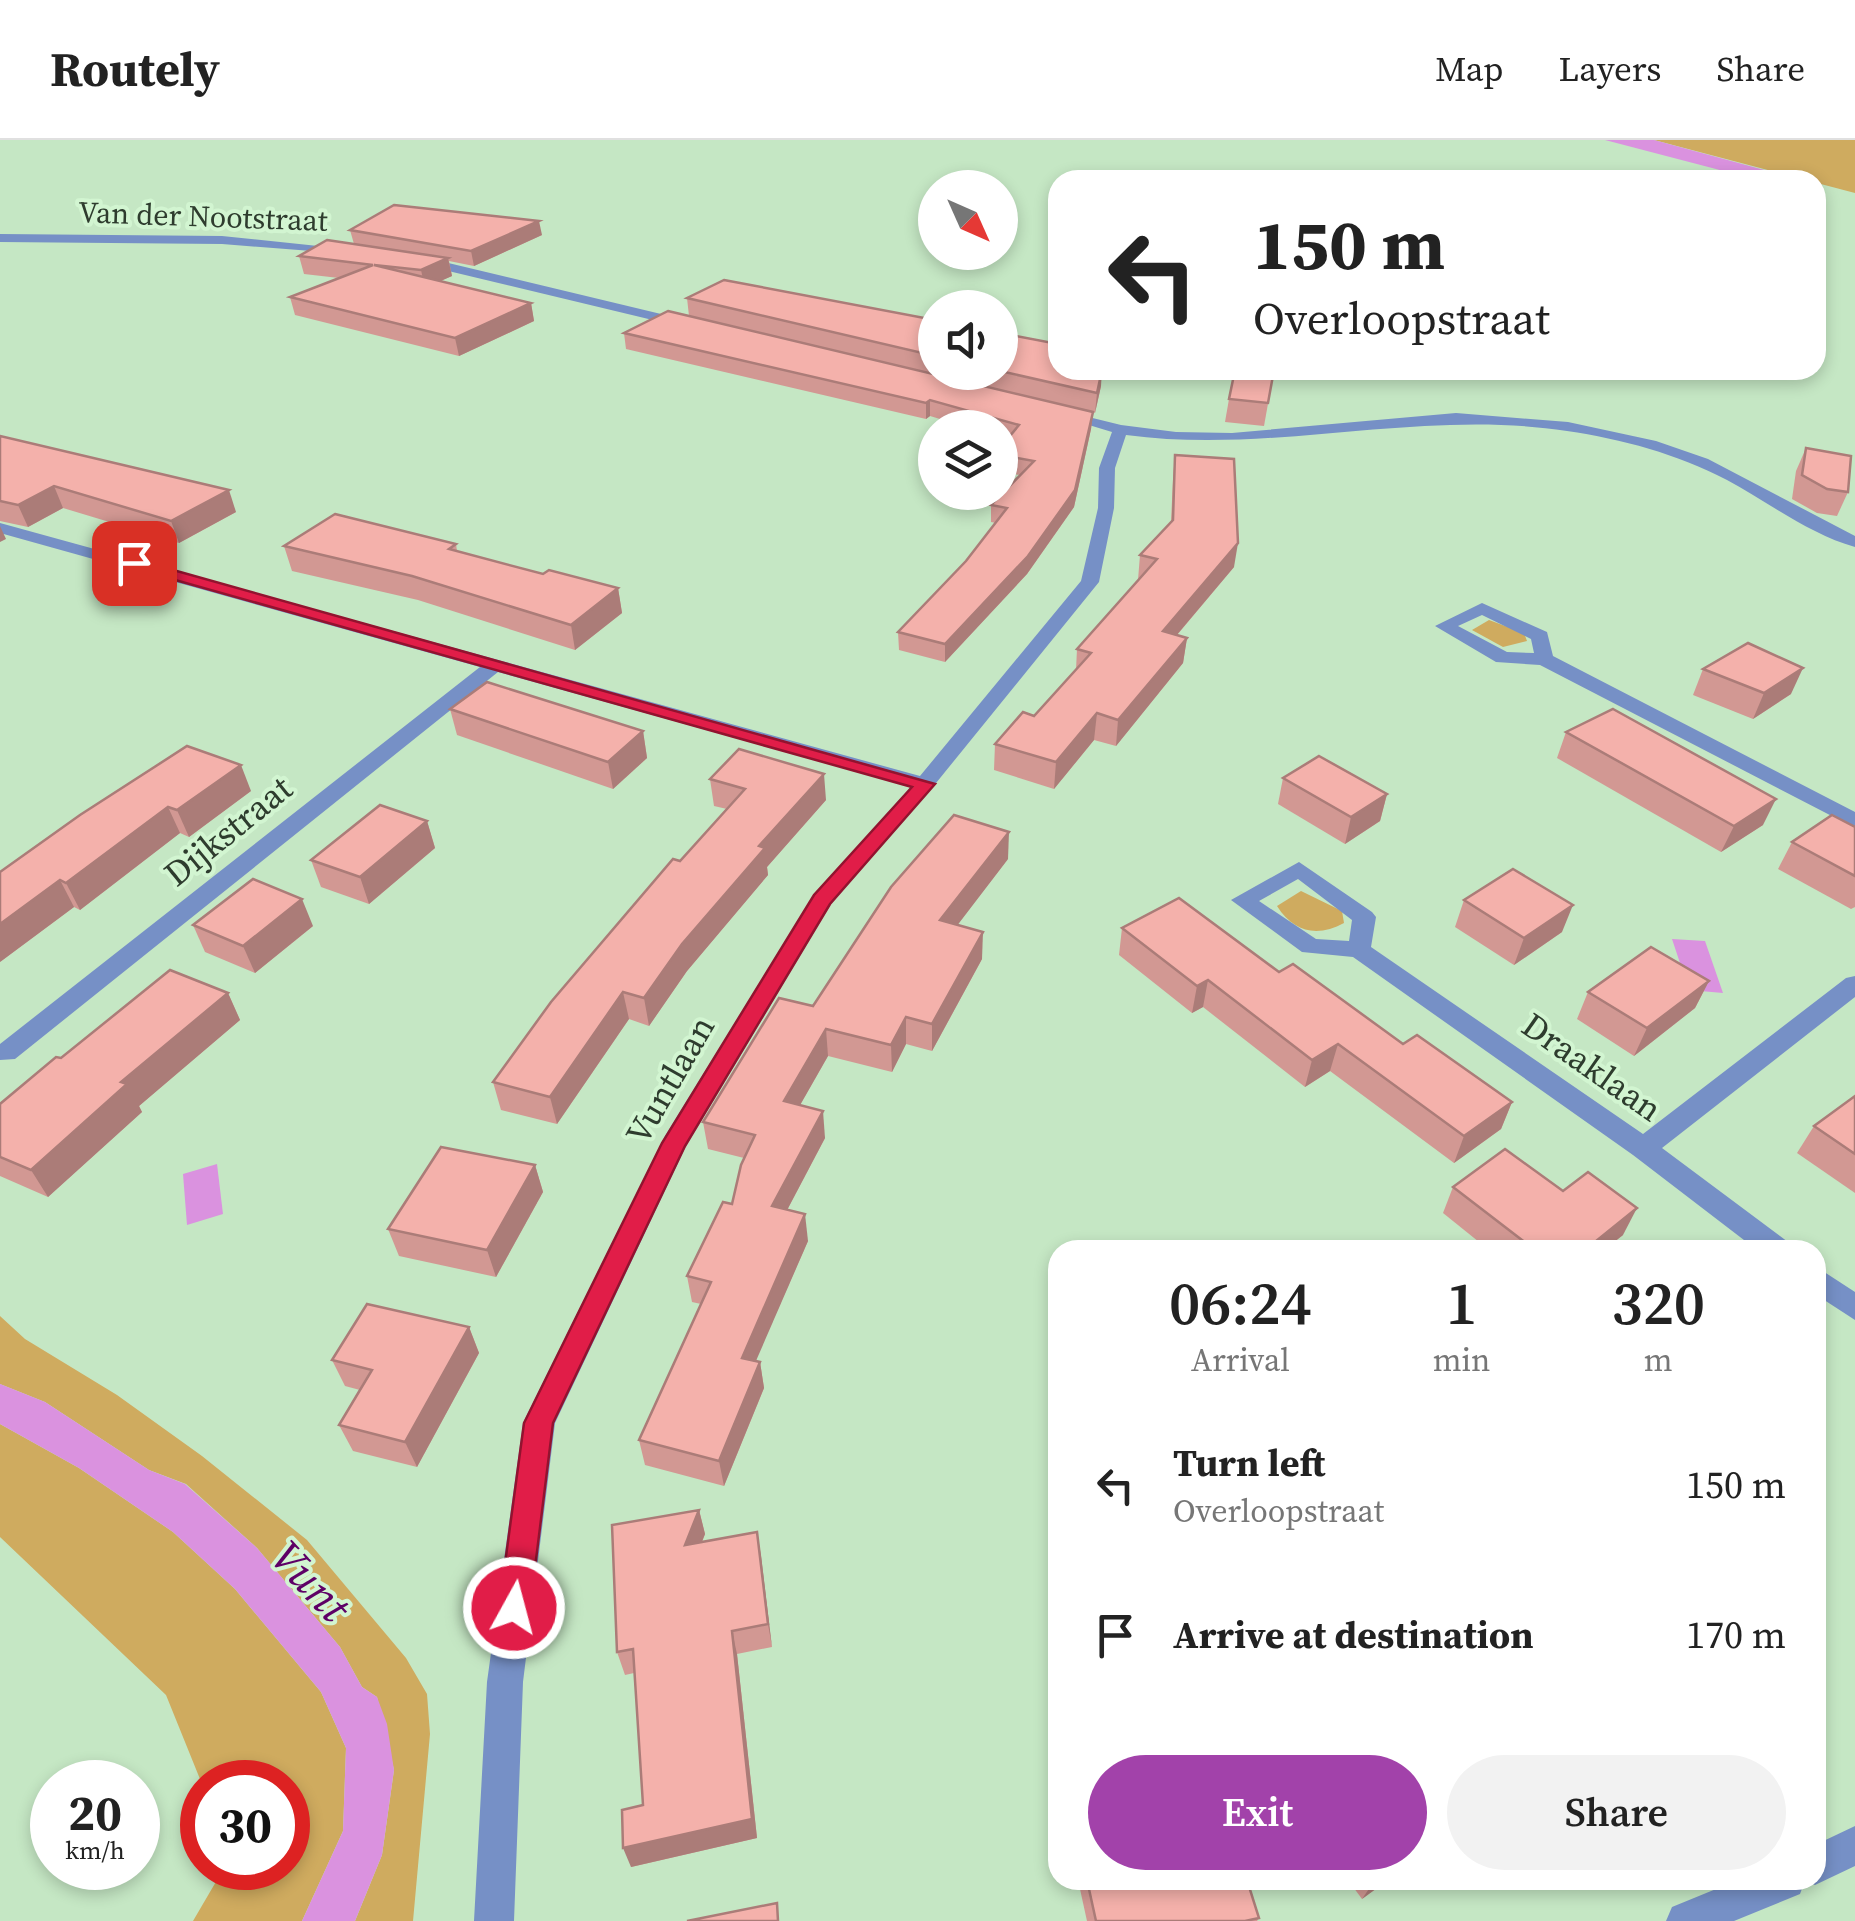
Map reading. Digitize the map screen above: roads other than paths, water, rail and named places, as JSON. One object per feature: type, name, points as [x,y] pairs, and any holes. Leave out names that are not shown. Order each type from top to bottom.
[{"type":"street","name":"Van der Nootstraat","points":[[0,238],[222,240],[359,251]]},
{"type":"street","points":[[398,257],[697,327]]},
{"type":"street","points":[[1046,406],[1120,430],[1211,440],[1275,438],[1440,418],[1514,420],[1660,448],[1724,472],[1855,542]]},
{"type":"street","name":"Vuntlaan","points":[[494,1921],[505,1682],[538,1423],[684,1127],[822,900],[925,784],[1090,582],[1106,508],[1108,468],[1120,430]]},
{"type":"street","points":[[0,528],[925,784]]},
{"type":"street","points":[[1544,658],[1540,636],[1482,608],[1444,626],[1502,658],[1544,658],[1855,822]]},
{"type":"street","name":"Dijkstraat","points":[[6,1053],[494,664]]},
{"type":"street","name":"Draaklaan","points":[[1359,950],[1364,917],[1299,870],[1242,900],[1310,946],[1359,950],[1642,1148],[1765,1240]]},
{"type":"street","points":[[1642,1148],[1855,984]]},
{"type":"street","points":[[1826,1286],[1855,1308]]},
{"type":"street","points":[[1826,1860],[1855,1845]]},
{"type":"street","points":[[1686,1921],[1762,1890]]},
{"type":"water label","name":"Vunt","points":[[311,1581]]}]
